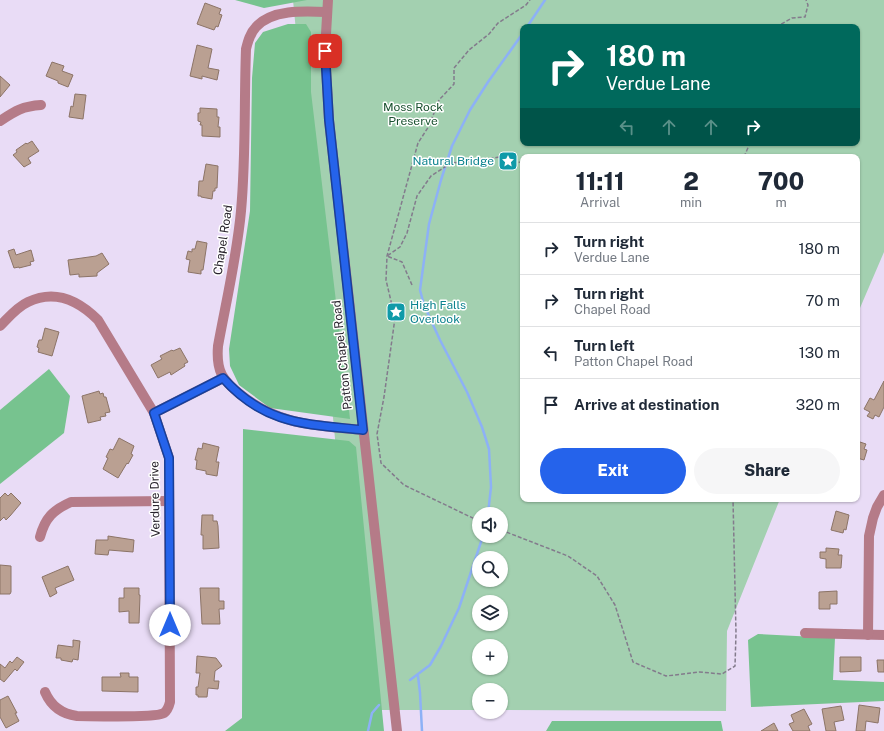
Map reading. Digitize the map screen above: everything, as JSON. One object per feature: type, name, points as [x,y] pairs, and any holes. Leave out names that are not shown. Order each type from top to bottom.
[{"type":"street","name":"Patton Chapel Road","points":[[328,0],[325,51],[329,120],[397,731]]},
{"type":"street","name":"Chapel Road","points":[[327,12],[300,11],[265,19],[256,27],[250,36],[246,49],[244,178],[241,212],[217,358],[218,369],[223,378],[233,389],[249,402],[264,411],[280,418],[309,425],[363,430]]},
{"type":"street","points":[[0,121],[17,110],[28,106],[42,105]]},
{"type":"street","name":"Verdure Drive","points":[[0,326],[16,310],[28,302],[45,296],[66,298],[86,308],[98,320],[154,413],[169,458],[170,702],[168,708],[164,713],[151,716],[71,716],[53,706],[45,692]]},
{"type":"street","points":[[154,413],[223,378]]},
{"type":"street","points":[[868,635],[870,527],[877,507],[884,495]]},
{"type":"street","points":[[40,537],[44,524],[53,513],[60,507],[71,502],[169,501]]},
{"type":"street","points":[[805,632],[884,635]]},
{"type":"path","points":[[472,518],[404,485],[381,463],[377,434],[384,397],[394,318],[386,280],[387,256],[418,144],[429,126],[439,100],[454,84],[454,68],[469,50],[489,34],[498,23],[520,10],[530,0]]},
{"type":"path","points":[[781,24],[792,18],[805,17],[808,4],[806,0]]},
{"type":"path","points":[[387,256],[400,248],[417,196],[431,176],[451,163],[477,161],[499,157],[520,162]]},
{"type":"path","points":[[387,256],[402,262],[412,285]]},
{"type":"path","points":[[508,533],[568,556],[597,576],[615,605],[633,662],[666,676],[700,672],[722,674],[735,666],[734,502]]},
{"type":"green space","points":[[235,0],[307,0],[264,8]]},
{"type":"green space","name":"Moss Rock Preserve","points":[[293,0],[884,0],[884,252],[860,308],[860,154],[520,154],[520,502],[779,502],[727,631],[726,711],[508,710],[508,683],[472,683],[472,710],[361,710]]},
{"type":"green space","points":[[288,24],[306,24],[311,32],[311,92],[350,419],[270,408],[239,385],[230,366],[229,349],[250,211],[252,78],[255,43],[263,32]]},
{"type":"green space","points":[[49,369],[70,396],[64,433],[0,484],[0,410]]},
{"type":"green space","points":[[243,429],[349,441],[356,447],[384,731],[225,731],[242,718]]},
{"type":"green space","points":[[758,634],[835,638],[833,680],[884,682],[884,701],[751,707],[748,640]]},
{"type":"green space","points":[[552,721],[721,721],[723,731],[546,731]]},
{"type":"building","points":[[205,3],[221,9],[219,14],[222,15],[218,27],[216,26],[214,30],[197,24]]},
{"type":"building","points":[[197,45],[212,49],[208,68],[219,70],[217,80],[202,76],[202,79],[190,76]]},
{"type":"building","points":[[52,62],[64,66],[62,71],[73,75],[68,87],[46,76]]},
{"type":"building","points":[[0,76],[10,85],[0,97]]},
{"type":"building","points":[[75,94],[86,95],[83,119],[69,117],[71,106],[73,107]]},
{"type":"building","points":[[200,108],[217,109],[220,137],[202,136],[202,125],[200,125],[201,122],[198,121],[198,113],[200,113]]},
{"type":"building","points":[[32,141],[39,151],[28,158],[31,163],[24,167],[13,155],[17,152],[16,150]]},
{"type":"building","points":[[206,164],[218,166],[217,188],[213,191],[212,199],[198,196],[199,181],[203,181]]},
{"type":"building","points":[[197,241],[207,243],[203,270],[201,270],[201,274],[188,272],[190,260],[186,259],[188,251],[192,252],[192,249],[195,249]]},
{"type":"building","points":[[14,249],[16,255],[31,250],[34,261],[30,262],[31,265],[14,268],[8,251]]},
{"type":"building","points":[[102,253],[109,264],[97,273],[97,276],[79,277],[79,274],[70,275],[68,260],[96,256]]},
{"type":"building","points":[[45,328],[59,332],[52,356],[38,352],[39,348],[37,347],[39,340],[42,340]]},
{"type":"building","points":[[180,348],[188,362],[184,364],[185,366],[171,375],[170,372],[158,378],[151,365],[162,359],[160,356]]},
{"type":"building","points":[[884,381],[884,407],[879,417],[875,415],[873,419],[867,416],[870,412],[864,409],[870,398],[874,400]]},
{"type":"building","points":[[99,391],[100,394],[103,393],[104,397],[106,397],[110,412],[105,413],[106,416],[100,417],[101,420],[88,423],[82,396]]},
{"type":"building","points":[[119,438],[134,446],[131,454],[133,455],[118,478],[103,469],[110,449],[113,450]]},
{"type":"building","points":[[860,442],[866,444],[864,449],[867,450],[864,460],[860,459]]},
{"type":"building","points":[[203,443],[219,447],[216,462],[219,462],[217,476],[206,474],[206,471],[196,469],[197,460],[195,460],[198,448],[202,449]]},
{"type":"building","points":[[5,493],[8,496],[11,493],[21,503],[6,520],[4,517],[0,521],[0,498]]},
{"type":"building","points":[[836,511],[849,515],[846,530],[844,529],[843,533],[831,530]]},
{"type":"building","points":[[202,515],[213,515],[213,521],[217,521],[219,548],[203,549],[203,535],[201,535]]},
{"type":"building","points":[[108,536],[134,540],[133,552],[109,550],[108,555],[95,554],[96,540],[108,540]]},
{"type":"building","points":[[826,548],[839,549],[838,555],[842,555],[841,568],[826,568],[826,559],[820,558],[820,552],[826,552]]},
{"type":"building","points":[[0,565],[11,566],[10,594],[0,594]]},
{"type":"building","points":[[68,566],[74,580],[55,588],[57,593],[50,597],[42,577]]},
{"type":"building","points":[[124,588],[139,588],[139,623],[129,623],[129,611],[119,612],[119,598],[124,598]]},
{"type":"building","points":[[200,588],[219,588],[219,601],[224,601],[224,609],[219,609],[220,624],[202,624]]},
{"type":"building","points":[[837,591],[837,604],[830,604],[830,609],[819,609],[819,592]]},
{"type":"building","points":[[73,640],[80,641],[78,660],[73,659],[72,662],[61,660],[61,658],[56,658],[58,645],[73,647]]},
{"type":"building","points":[[197,656],[216,658],[222,666],[215,671],[214,681],[219,681],[218,689],[208,688],[207,697],[198,697],[198,695],[196,695],[196,687],[198,687],[200,673],[196,673]]},
{"type":"building","points":[[17,657],[24,662],[17,671],[15,669],[4,682],[0,679],[0,664],[5,668],[10,661],[12,663]]},
{"type":"building","points":[[840,657],[861,657],[861,671],[840,672]]},
{"type":"building","points":[[877,660],[884,660],[884,672],[878,672]]},
{"type":"building","points":[[120,673],[129,673],[129,677],[138,677],[138,692],[102,691],[102,677],[121,677]]},
{"type":"building","points":[[8,696],[17,713],[15,713],[19,721],[6,728],[0,717],[0,700]]},
{"type":"building","points":[[859,705],[880,708],[878,723],[866,721],[865,731],[856,731]]},
{"type":"building","points":[[841,706],[844,720],[834,722],[836,731],[826,731],[822,709]]},
{"type":"building","points":[[804,709],[812,724],[808,726],[810,731],[793,731],[789,724],[794,722],[791,715]]},
{"type":"building","points":[[774,723],[778,731],[761,731]]},
{"type":"waterway","points":[[529,24],[545,0]]},
{"type":"waterway","points":[[489,507],[491,487],[489,449],[482,427],[467,392],[440,340],[424,305],[420,290],[429,224],[452,146],[470,110],[520,37]]},
{"type":"waterway","points":[[410,680],[430,665],[441,646],[459,608],[481,543]]},
{"type":"waterway","points":[[418,676],[422,731]]},
{"type":"waterway","points":[[368,731],[372,713],[379,705]]},
{"type":"place","name":"Natural Bridge","points":[[508,161]]},
{"type":"place","name":"High Falls Overlook","points":[[396,312]]},
{"type":"route","points":[[170,625],[169,458],[154,413],[223,378],[233,389],[249,402],[280,418],[309,425],[363,430],[329,120],[325,51]]}]
